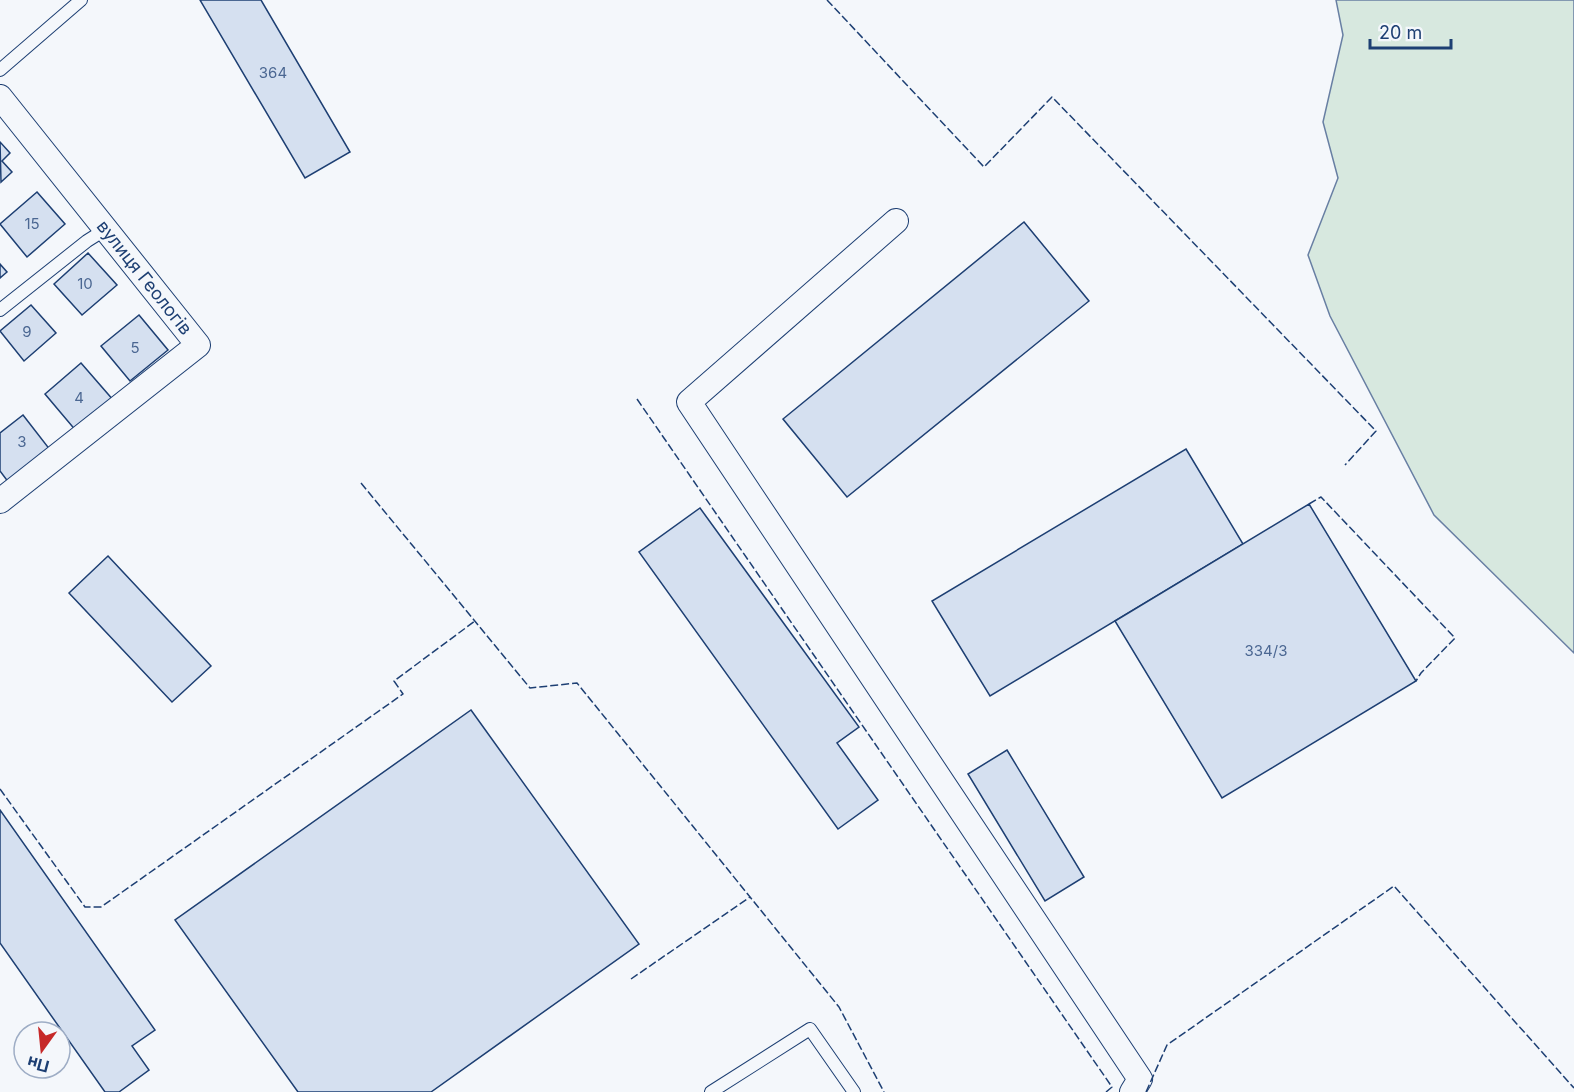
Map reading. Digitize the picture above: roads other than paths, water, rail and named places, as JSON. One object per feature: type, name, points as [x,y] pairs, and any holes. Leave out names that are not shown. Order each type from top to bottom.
[{"type":"street","name":"вулиця Геологів","points":[[0,97],[198,345],[0,501]]},
{"type":"street","points":[[896,221],[688,402],[1140,1079],[1132,1092]]},
{"type":"lane","points":[[0,70],[81,0]]},
{"type":"lane","points":[[0,310],[87,241],[106,229]]},
{"type":"lane","points":[[711,1092],[810,1029],[854,1092]]}]
